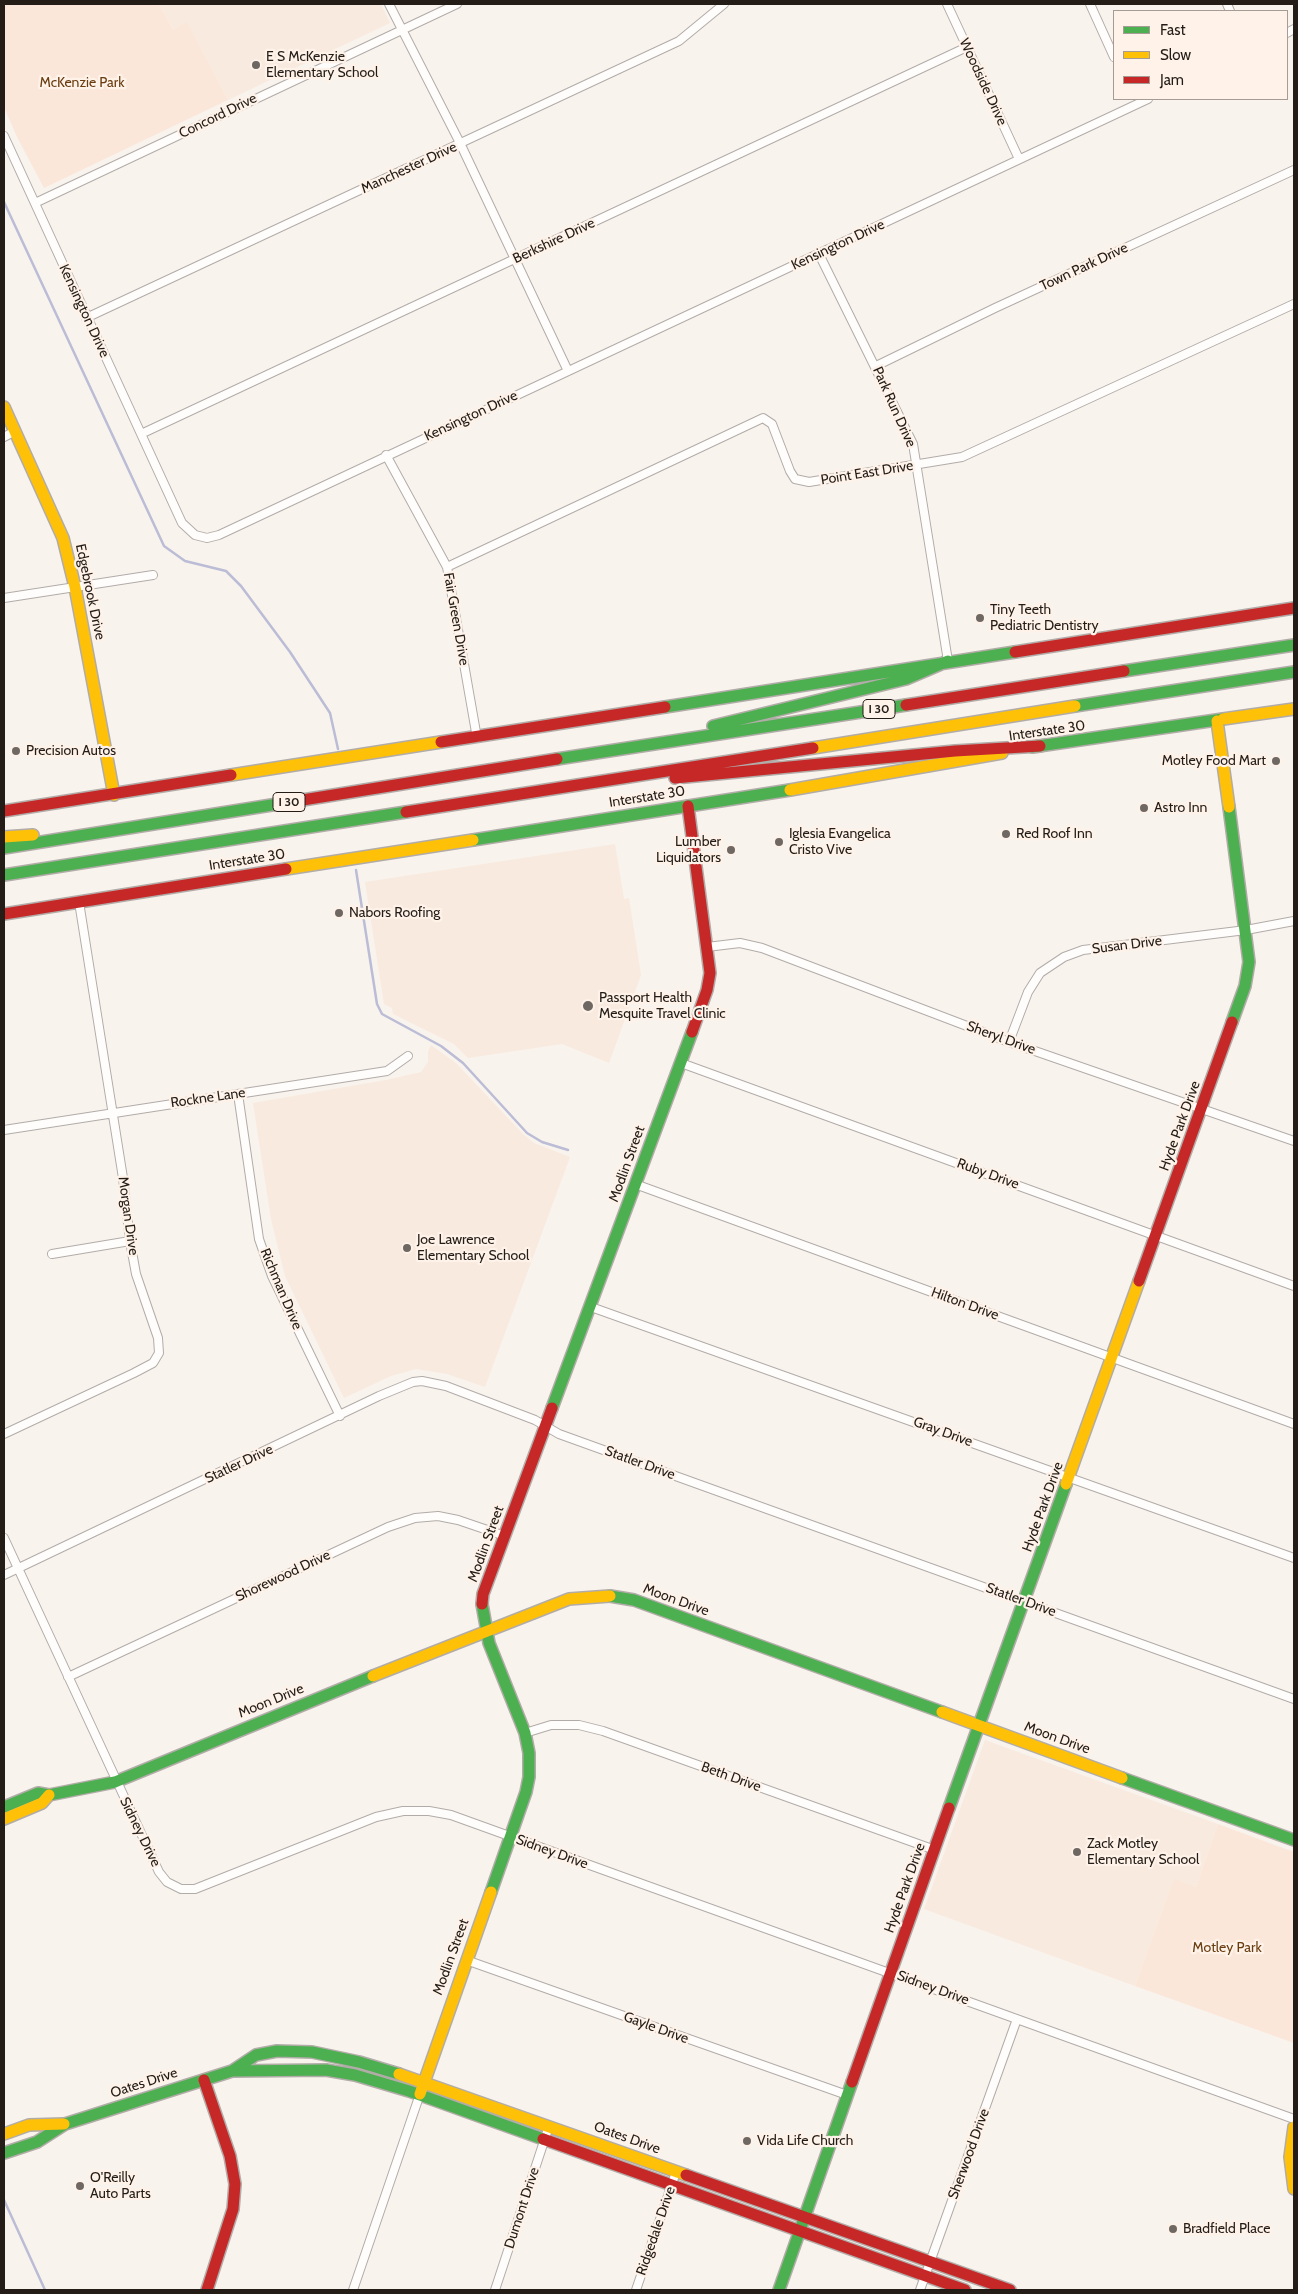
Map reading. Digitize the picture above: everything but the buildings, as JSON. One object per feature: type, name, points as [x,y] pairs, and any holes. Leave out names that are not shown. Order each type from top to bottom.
[{"type":"main road","name":"Edgebrook Drive","points":[[4,407],[63,538],[75,587],[114,794]]},
{"type":"main road","points":[[4,811],[1294,608]]},
{"type":"main road","name":"I 30","points":[[4,848],[627,748],[1294,645]]},
{"type":"main road","points":[[627,748],[906,679],[948,661]]},
{"type":"main road","name":"I 30","points":[[4,874],[1294,672]]},
{"type":"main road","name":"Interstate 30","points":[[4,914],[863,778],[1040,746],[1294,709]]},
{"type":"main road","name":"Hyde Park Drive","points":[[779,2290],[890,1973],[1245,986],[1249,962],[1246,930],[1217,721]]},
{"type":"main road","points":[[600,782],[699,776],[884,757],[1040,746]]},
{"type":"main road","name":"Modlin Street","points":[[420,2094],[526,1792],[529,1777],[529,1753],[525,1733],[485,1631],[482,1607],[484,1594],[707,990],[710,973],[688,806]]},
{"type":"main road","points":[[4,837],[113,830]]},
{"type":"main road","name":"Moon Drive","points":[[4,1807],[38,1793],[49,1795],[115,1782],[485,1631],[569,1599],[592,1595],[634,1600],[1294,1840]]},
{"type":"main road","name":"Moon Drive","points":[[4,1819],[42,1803],[49,1795]]},
{"type":"main road","name":"Oates Drive","points":[[4,2153],[37,2142],[65,2124],[232,2071],[256,2055],[277,2051],[312,2052],[358,2062],[423,2082],[1010,2290]]},
{"type":"main road","name":"Oates Drive","points":[[232,2071],[326,2070],[355,2075],[420,2094],[965,2290]]},
{"type":"main road","points":[[204,2080],[230,2156],[235,2184],[233,2209],[207,2290]]},
{"type":"main road","name":"Oates Drive","points":[[4,2134],[29,2125],[65,2124]]},
{"type":"main road","points":[[1294,2127],[1290,2157],[1294,2188]]},
{"type":"street","points":[[388,4],[460,144],[568,371]]},
{"type":"street","name":"Concord Drive","points":[[34,203],[457,4]]},
{"type":"street","name":"Manchester Drive","points":[[86,318],[679,41],[724,4]]},
{"type":"street","name":"Woodside Drive","points":[[947,4],[1019,159]]},
{"type":"street","points":[[1090,4],[1113,55]]},
{"type":"street","name":"Berkshire Drive","points":[[141,434],[966,47]]},
{"type":"street","name":"Kensington Drive","points":[[4,136],[184,528],[195,535],[207,538],[219,535],[386,455],[819,254],[1134,102]]},
{"type":"street","name":"Town Park Drive","points":[[876,366],[1004,304],[1294,170]]},
{"type":"street","name":"Park Run Drive","points":[[819,254],[913,444],[948,661]]},
{"type":"street","name":"Point East Drive","points":[[447,567],[763,418],[772,424],[790,471],[796,479],[809,482],[962,457],[1294,304]]},
{"type":"street","points":[[4,437],[15,432]]},
{"type":"street","name":"Fair Green Drive","points":[[386,455],[447,567],[477,738]]},
{"type":"street","points":[[4,598],[153,575]]},
{"type":"street","name":"Morgan Drive","points":[[4,1434],[153,1363],[159,1353],[158,1338],[136,1274],[130,1241],[123,1178],[79,902]]},
{"type":"street","name":"Susan Drive","points":[[1009,1042],[1028,992],[1045,968],[1064,957],[1083,950],[1246,930],[1294,921]]},
{"type":"street","name":"Sheryl Drive","points":[[707,947],[740,943],[762,948],[1009,1042],[1294,1141]]},
{"type":"street","name":"Rockne Lane","points":[[4,1130],[387,1072],[408,1056]]},
{"type":"street","name":"Ruby Drive","points":[[681,1063],[1294,1286]]},
{"type":"street","name":"Richman Drive","points":[[238,1094],[260,1239],[272,1276],[340,1416]]},
{"type":"street","name":"Hilton Drive","points":[[635,1184],[1294,1424]]},
{"type":"street","points":[[52,1254],[130,1241]]},
{"type":"street","name":"Gray Drive","points":[[591,1307],[1294,1558]]},
{"type":"street","name":"Statler Drive","points":[[4,1575],[401,1386],[422,1381],[446,1386],[535,1420],[559,1434],[1294,1699]]},
{"type":"street","name":"Shorewood Drive","points":[[68,1677],[388,1527],[415,1518],[438,1516],[458,1520],[505,1536]]},
{"type":"street","name":"Sidney Drive","points":[[4,1538],[158,1872],[167,1882],[181,1889],[195,1889],[376,1817],[403,1811],[429,1811],[450,1815],[1294,2119]]},
{"type":"street","name":"Beth Drive","points":[[525,1733],[551,1725],[579,1725],[603,1731],[935,1850]]},
{"type":"street","name":"Gayle Drive","points":[[466,1960],[847,2095]]},
{"type":"street","name":"Sherwood Drive","points":[[920,2290],[1017,2018]]},
{"type":"street","name":"Modlin Street","points":[[353,2290],[420,2094]]},
{"type":"street","name":"Dumont Drive","points":[[495,2290],[549,2126]]},
{"type":"street","name":"Ridgedale Drive","points":[[636,2290],[676,2172]]},
{"type":"shaded area","name":"E S McKenzie Elementary School","points":[[159,4],[381,4],[390,23],[228,100],[187,23],[173,30]]},
{"type":"shaded area","points":[[615,844],[624,899],[629,898],[641,975],[609,1063],[562,1044],[468,1058],[454,1044],[393,1014],[392,1008],[384,1004],[365,882]]},
{"type":"shaded area","name":"Joe Lawrence Elementary School","points":[[431,1045],[456,1063],[523,1134],[534,1143],[570,1157],[485,1387],[447,1374],[416,1369],[391,1376],[344,1398],[285,1276],[271,1219],[253,1103],[386,1080],[421,1072],[428,1062],[428,1051]]},
{"type":"shaded area","name":"Zack Motley Elementary School","points":[[985,1740],[1218,1824],[1196,1887],[1174,1880],[1135,1986],[924,1909]]},
{"type":"green space","name":"McKenzie Park","points":[[4,4],[159,4],[173,30],[187,22],[228,100],[44,188],[17,137],[4,107]]},
{"type":"green space","name":"Motley Park","points":[[1218,1824],[1294,1852],[1294,2043],[1135,1986],[1174,1879],[1196,1887]]},
{"type":"waterway","points":[[4,202],[164,546],[185,561],[226,571],[241,586],[290,652],[330,713],[338,749]]},
{"type":"waterway","points":[[356,870],[377,1004],[382,1014],[441,1046],[463,1063],[527,1133],[542,1142],[568,1150]]},
{"type":"waterway","points":[[4,2200],[45,2290]]},
{"type":"traffic: fast","points":[[1124,671],[1294,645]]},
{"type":"traffic: fast","points":[[665,707],[1015,652]]},
{"type":"traffic: fast","points":[[713,726],[906,679],[948,661]]},
{"type":"traffic: fast","points":[[1075,706],[1294,672]]},
{"type":"traffic: fast","points":[[557,759],[906,705]]},
{"type":"traffic: fast","points":[[1032,747],[1223,719]]},
{"type":"traffic: fast","points":[[473,840],[790,790]]},
{"type":"traffic: fast","points":[[4,848],[284,803]]},
{"type":"traffic: fast","points":[[1229,807],[1249,962],[1245,986],[1232,1022]]},
{"type":"traffic: fast","points":[[4,875],[406,812]]},
{"type":"traffic: fast","points":[[552,1408],[692,1032]]},
{"type":"traffic: fast","points":[[949,1808],[1066,1484]]},
{"type":"traffic: fast","points":[[610,1596],[634,1600],[942,1712]]},
{"type":"traffic: fast","points":[[482,1604],[489,1643],[525,1733],[529,1753],[529,1777],[526,1792],[491,1892]]},
{"type":"traffic: fast","points":[[4,1807],[38,1793],[49,1795],[115,1782],[373,1676]]},
{"type":"traffic: fast","points":[[1122,1778],[1294,1840]]},
{"type":"traffic: fast","points":[[4,2153],[37,2142],[65,2124],[232,2071],[256,2055],[277,2051],[312,2052],[359,2062],[399,2074]]},
{"type":"traffic: fast","points":[[232,2071],[326,2070],[355,2075],[409,2091],[543,2139]]},
{"type":"traffic: fast","points":[[779,2290],[852,2082]]},
{"type":"traffic: slow","points":[[4,407],[63,538],[75,587],[114,795]]},
{"type":"traffic: slow","points":[[813,748],[1075,706]]},
{"type":"traffic: slow","points":[[1223,719],[1294,709]]},
{"type":"traffic: slow","points":[[1217,721],[1229,807]]},
{"type":"traffic: slow","points":[[231,775],[441,742]]},
{"type":"traffic: slow","points":[[790,790],[1002,753]]},
{"type":"traffic: slow","points":[[4,837],[33,835]]},
{"type":"traffic: slow","points":[[286,869],[473,840]]},
{"type":"traffic: slow","points":[[1066,1484],[1139,1281]]},
{"type":"traffic: slow","points":[[373,1676],[569,1599],[610,1596]]},
{"type":"traffic: slow","points":[[942,1712],[1122,1778]]},
{"type":"traffic: slow","points":[[4,1819],[42,1803],[49,1795]]},
{"type":"traffic: slow","points":[[420,2094],[491,1892]]},
{"type":"traffic: slow","points":[[399,2074],[686,2175]]},
{"type":"traffic: slow","points":[[4,2134],[29,2125],[64,2124]]},
{"type":"traffic: slow","points":[[1294,2127],[1290,2157],[1294,2189]]},
{"type":"traffic: jam","points":[[1015,652],[1294,608]]},
{"type":"traffic: jam","points":[[906,705],[1124,671]]},
{"type":"traffic: jam","points":[[441,742],[665,707]]},
{"type":"traffic: jam","points":[[675,778],[955,751],[1040,746]]},
{"type":"traffic: jam","points":[[406,812],[813,748]]},
{"type":"traffic: jam","points":[[284,803],[557,759]]},
{"type":"traffic: jam","points":[[4,811],[231,775]]},
{"type":"traffic: jam","points":[[688,806],[710,973],[707,990],[692,1032]]},
{"type":"traffic: jam","points":[[4,914],[286,869]]},
{"type":"traffic: jam","points":[[1139,1281],[1232,1022]]},
{"type":"traffic: jam","points":[[482,1604],[483,1594],[552,1408]]},
{"type":"traffic: jam","points":[[852,2082],[949,1808]]},
{"type":"traffic: jam","points":[[204,2080],[230,2156],[235,2184],[233,2209],[207,2290]]},
{"type":"traffic: jam","points":[[543,2139],[965,2290]]},
{"type":"traffic: jam","points":[[686,2175],[1010,2290]]},
{"type":"place","name":"E S McKenzie Elementary School","points":[[256,65]]},
{"type":"place","name":"Tiny Teeth Pediatric Dentistry","points":[[980,618]]},
{"type":"place","name":"Precision Autos","points":[[16,751]]},
{"type":"place","name":"Motley Food Mart","points":[[1276,761]]},
{"type":"place","name":"Astro Inn","points":[[1144,808]]},
{"type":"place","name":"Red Roof Inn","points":[[1006,834]]},
{"type":"place","name":"Iglesia Evangelica Cristo Vive","points":[[779,842]]},
{"type":"place","name":"Lumber Liquidators","points":[[731,850]]},
{"type":"place","name":"Nabors Roofing","points":[[339,913]]},
{"type":"place","name":"Passport Health Mesquite Travel Clinic","points":[[588,1006]]},
{"type":"place","name":"Joe Lawrence Elementary School","points":[[407,1248]]},
{"type":"place","name":"Zack Motley Elementary School","points":[[1077,1852]]},
{"type":"place","name":"Vida Life Church","points":[[747,2141]]},
{"type":"place","name":"O'Reilly Auto Parts","points":[[80,2186]]},
{"type":"place","name":"Bradfield Place","points":[[1173,2229]]}]
